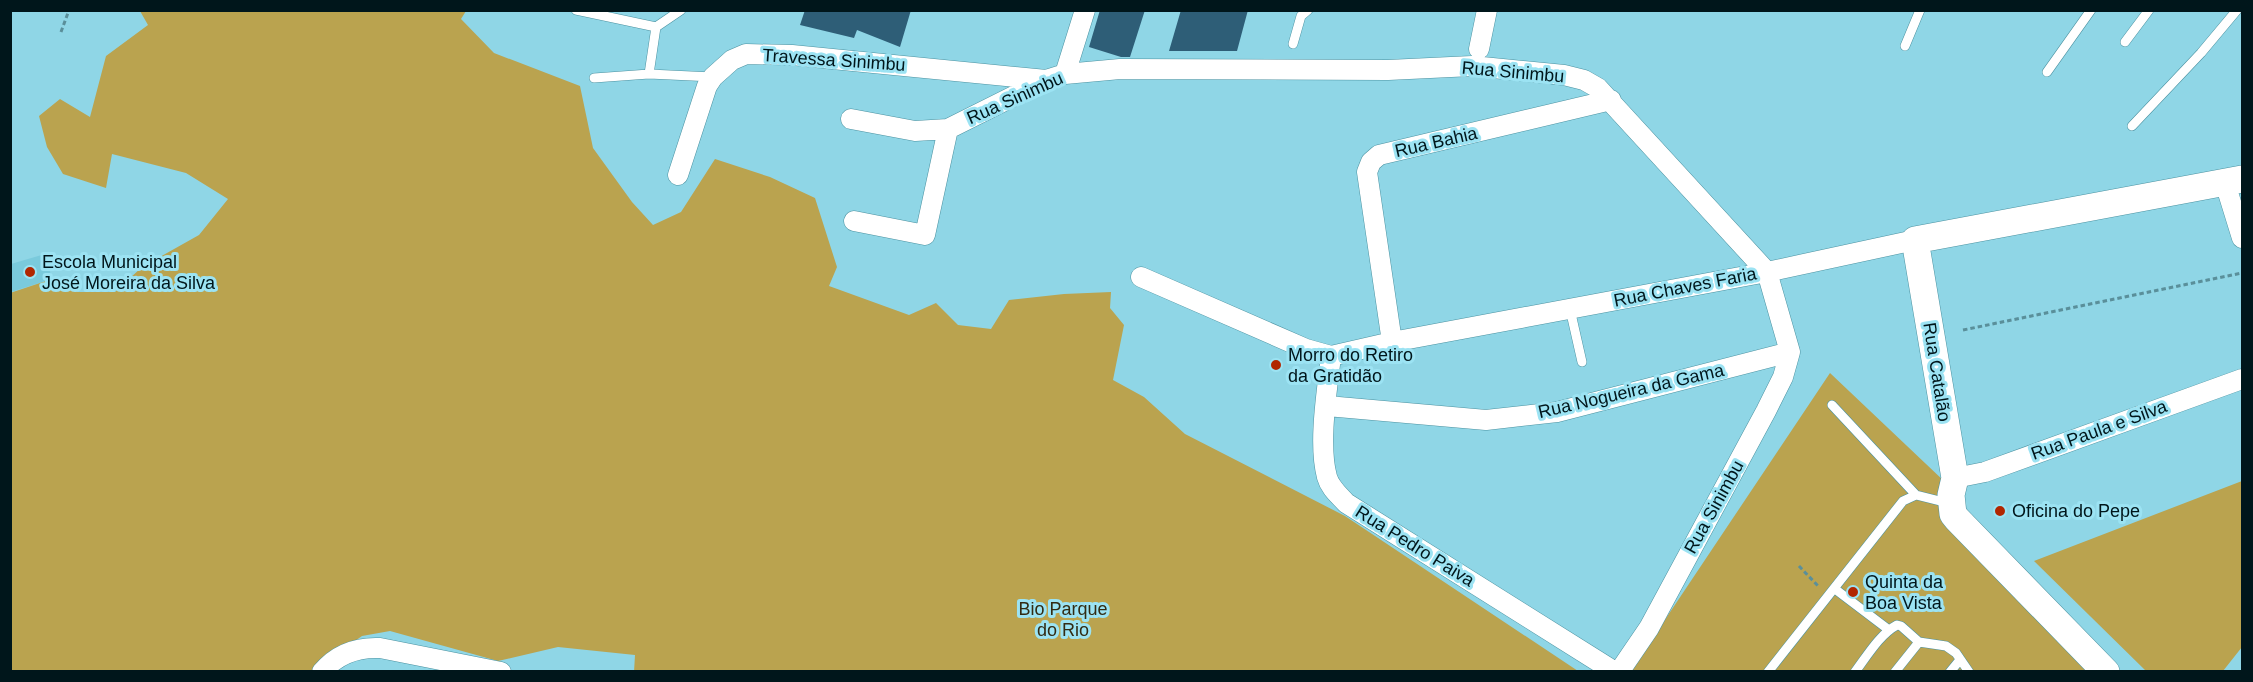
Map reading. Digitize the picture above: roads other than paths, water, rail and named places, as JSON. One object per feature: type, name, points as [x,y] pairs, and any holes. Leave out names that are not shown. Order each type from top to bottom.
[{"type":"main road","name":"Rua Chaves Faria","points":[[1915,240],[2234,181]]},
{"type":"main road","name":"Rua Catalão","points":[[1915,240],[1953,491]]},
{"type":"main road","points":[[1953,491],[1953,514],[1957,519],[2106,672]]},
{"type":"street","points":[[1065,74],[1085,10]]},
{"type":"street","points":[[1479,49],[1487,10]]},
{"type":"street","name":"Travessa Sinimbu","points":[[712,77],[732,60],[746,54],[803,56],[1046,80]]},
{"type":"street","name":"Rua Sinimbu","points":[[851,119],[915,131],[948,129],[1046,80],[1065,74],[1120,69],[1388,70],[1472,66],[1564,75],[1584,80],[1598,88],[1767,272],[1790,352],[1783,377],[1766,411],[1649,628],[1617,672]]},
{"type":"street","points":[[678,175],[712,77]]},
{"type":"street","name":"Rua Bahia","points":[[1392,342],[1368,172],[1371,162],[1380,155],[1611,100]]},
{"type":"street","points":[[854,221],[925,235],[948,129]]},
{"type":"street","points":[[2234,181],[2242,238]]},
{"type":"street","name":"Rua Chaves Faria","points":[[1141,277],[1306,349],[1331,356],[1392,342],[1767,272],[1915,240]]},
{"type":"street","name":"Rua Nogueira da Gama","points":[[1327,406],[1486,420],[1557,412],[1790,352]]},
{"type":"street","name":"Rua Pedro Paiva","points":[[1331,356],[1323,437],[1327,478],[1334,491],[1347,503],[1617,672]]},
{"type":"street","name":"Rua Paula e Silva","points":[[1953,491],[1985,471],[2242,379]]},
{"type":"street","points":[[322,672],[345,653],[363,647],[380,648],[501,672]]},
{"type":"lane","points":[[576,10],[656,27],[681,10]]},
{"type":"lane","points":[[1293,44],[1301,16],[1308,10]]},
{"type":"lane","points":[[1905,46],[1920,10]]},
{"type":"lane","points":[[2047,72],[2091,10]]},
{"type":"lane","points":[[2125,42],[2149,10]]},
{"type":"lane","points":[[2132,126],[2201,53],[2237,10]]},
{"type":"lane","points":[[649,74],[656,27]]},
{"type":"lane","points":[[594,78],[649,74],[712,77]]},
{"type":"lane","points":[[1570,309],[1582,362]]},
{"type":"lane","points":[[1832,405],[1916,495]]},
{"type":"lane","points":[[1768,672],[1903,501],[1916,495],[1953,491]]},
{"type":"lane","points":[[1832,593],[1889,630]]},
{"type":"lane","points":[[1856,672],[1889,630],[1897,625],[1919,642],[1946,646],[1956,653],[1959,661],[1969,672]]},
{"type":"lane","points":[[1895,672],[1919,642]]},
{"type":"lane","points":[[1950,672],[1959,661]]},
{"type":"place","name":"Escola Municipal José Moreira da Silva","points":[[30,272]]},
{"type":"place","name":"Morro do Retiro da Gratidão","points":[[1276,365]]},
{"type":"place","name":"Oficina do Pepe","points":[[2000,511]]},
{"type":"place","name":"Quinta da Boa Vista","points":[[1853,592]]},
{"type":"park label","name":"Bio Parque do Rio","points":[[1063,619]]}]
